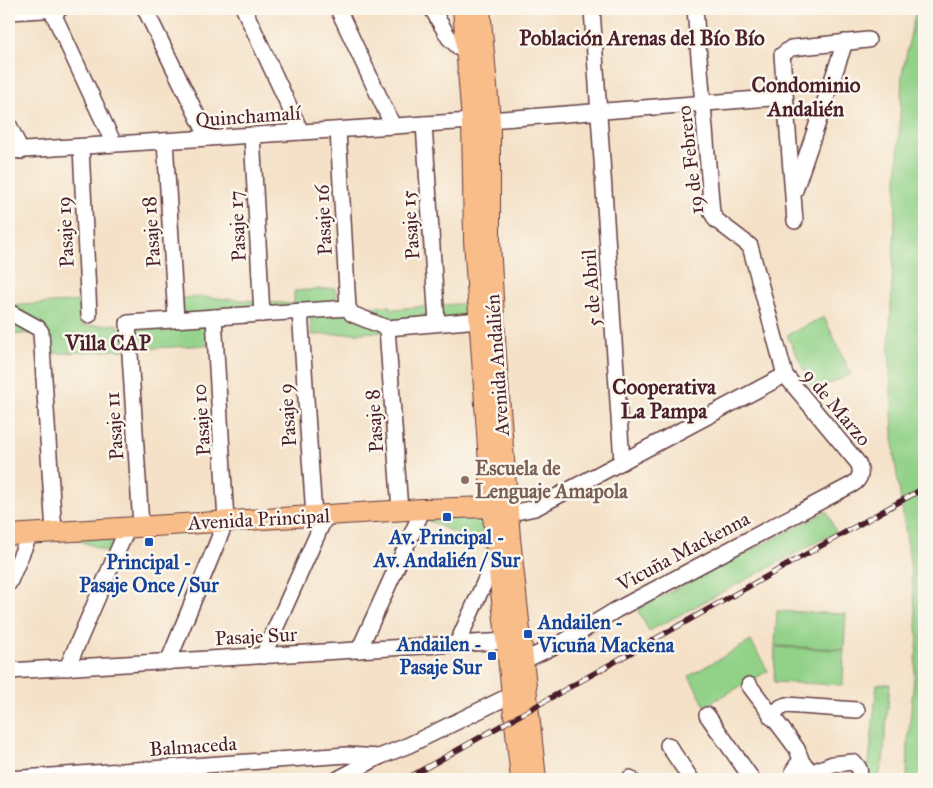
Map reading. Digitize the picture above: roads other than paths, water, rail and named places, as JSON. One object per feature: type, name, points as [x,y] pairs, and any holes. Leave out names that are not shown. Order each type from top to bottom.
[{"type":"main road","name":"Avenida Andalién","points":[[464,9],[467,55],[481,121],[472,199],[480,320],[500,510],[523,661],[536,779]]},
{"type":"main road","name":"Avenida Andalién","points":[[480,9],[481,121],[490,270],[500,510],[498,552],[521,779]]},
{"type":"main road","name":"Avenida Principal","points":[[9,535],[423,509],[500,510]]},
{"type":"street","points":[[9,12],[56,9],[114,144]]},
{"type":"street","points":[[145,9],[208,138]]},
{"type":"street","points":[[244,9],[301,132]]},
{"type":"street","points":[[338,9],[393,126]]},
{"type":"street","points":[[432,9],[449,38],[467,55]]},
{"type":"street","name":"5 de Abril","points":[[592,9],[622,462]]},
{"type":"street","name":"19 de Febrero","points":[[695,9],[712,213],[716,220],[750,246],[785,375]]},
{"type":"street","points":[[795,221],[781,60],[783,52],[791,48],[868,40]]},
{"type":"street","points":[[793,196],[845,42]]},
{"type":"street","name":"Quinchamalí","points":[[15,151],[481,121],[784,97]]},
{"type":"street","name":"Pasaje 15","points":[[424,124],[437,323]]},
{"type":"street","points":[[9,125],[15,151]]},
{"type":"street","name":"Pasaje 16","points":[[338,130],[348,308]]},
{"type":"street","name":"Pasaje 17","points":[[252,136],[262,314]]},
{"type":"street","name":"Pasaje 18","points":[[165,141],[176,320]]},
{"type":"street","name":"Pasaje 19","points":[[81,147],[88,315]]},
{"type":"street","points":[[176,320],[348,308],[352,314],[387,328],[480,320]]},
{"type":"street","name":"Pasaje 9","points":[[300,311],[320,515]]},
{"type":"street","points":[[9,312],[38,328],[41,332],[54,532]]},
{"type":"street","name":"Pasaje 10","points":[[214,317],[228,512],[226,521]]},
{"type":"street","name":"Pasaje 11","points":[[134,527],[128,323],[176,320]]},
{"type":"street","name":"Pasaje 8","points":[[387,328],[400,511]]},
{"type":"street","name":"9 de Marzo","points":[[500,510],[535,508],[785,375],[858,463],[860,475]]},
{"type":"street","name":"Vicuña Mackenna","points":[[523,661],[565,641],[616,610],[853,484],[860,475]]},
{"type":"street","points":[[359,650],[423,509]]},
{"type":"street","points":[[262,656],[320,515]]},
{"type":"street","points":[[168,662],[226,521]]},
{"type":"street","points":[[66,668],[134,527]]},
{"type":"street","points":[[9,584],[30,534]]},
{"type":"street","points":[[457,644],[498,552]]},
{"type":"street","name":"Pasaje Sur","points":[[9,672],[506,641]]},
{"type":"street","points":[[750,686],[771,717],[797,749],[799,776],[834,764],[854,762],[858,773]]},
{"type":"street","points":[[338,779],[379,756],[409,745],[513,694]]},
{"type":"street","points":[[771,717],[781,707],[786,705],[857,710]]},
{"type":"street","points":[[707,715],[752,779]]},
{"type":"street","points":[[668,745],[691,779]]},
{"type":"street","name":"Balmaceda","points":[[9,779],[347,755],[379,756]]},
{"type":"street","points":[[165,779],[187,767]]},
{"type":"railway","points":[[406,779],[924,488]]},
{"type":"place","name":"Escuela de Lenguaje Amapola","points":[[465,480]]},
{"type":"place","name":"Av. Principal - Av. Andalién / Sur","points":[[447,517]]},
{"type":"place","name":"Principal - Pasaje Once / Sur","points":[[149,542]]},
{"type":"place","name":"Andailen - Vicuña Mackena","points":[[528,634]]},
{"type":"place","name":"Andailen - Pasaje Sur","points":[[492,656]]},
{"type":"district","name":"Población Arenas del Bío Bío","points":[[642,38]]},
{"type":"district","name":"Condominio Andalién","points":[[806,97]]},
{"type":"district","name":"Villa CAP","points":[[108,343]]},
{"type":"district","name":"Cooperativa La Pampa","points":[[664,399]]}]
